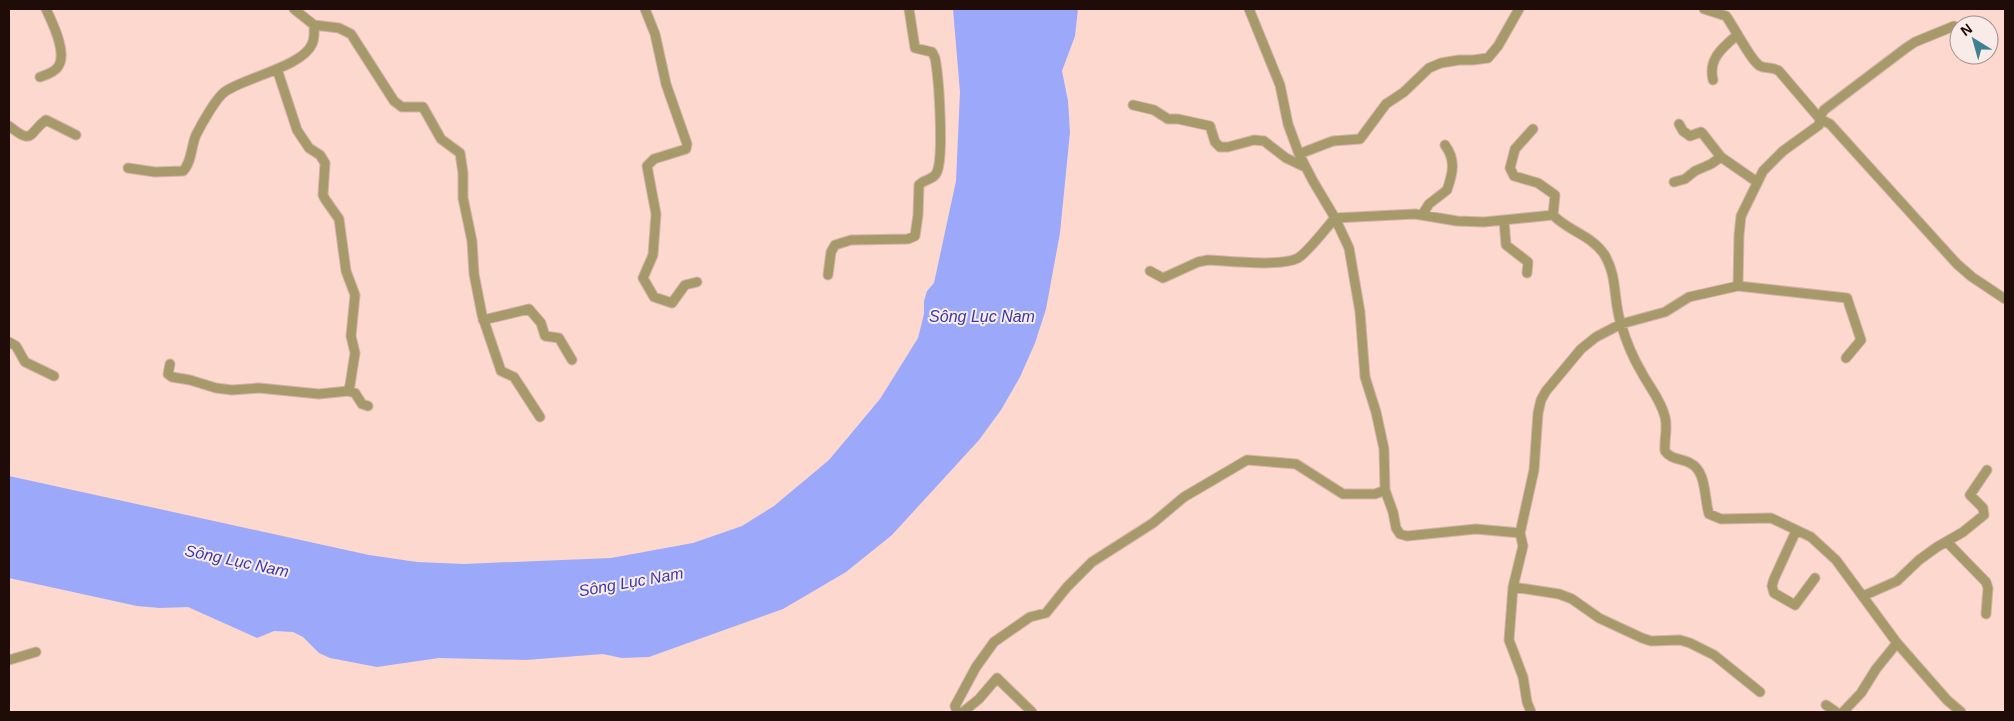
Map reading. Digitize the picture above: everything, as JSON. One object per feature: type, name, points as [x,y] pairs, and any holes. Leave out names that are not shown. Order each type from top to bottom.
[{"type":"street","points":[[40,77],[56,69],[60,61],[57,31],[46,9]]},
{"type":"street","points":[[294,9],[314,25],[339,28],[351,34],[394,101],[402,107],[423,107],[441,139],[460,153],[463,173],[463,198],[469,223],[474,274],[483,320],[501,371],[514,377],[540,416]]},
{"type":"street","points":[[645,9],[655,34],[666,84],[687,147],[684,150],[654,159],[647,166],[656,214],[653,255],[643,278],[654,297],[672,303],[683,287],[697,282]]},
{"type":"street","points":[[828,275],[830,252],[835,245],[851,240],[908,239],[915,236],[919,186],[938,171],[940,134],[935,58],[932,52],[915,48],[909,9]]},
{"type":"street","points":[[1249,9],[1277,78],[1288,124],[1299,154],[1335,218],[1349,248],[1360,312],[1364,377],[1376,412],[1384,449],[1385,490],[1393,512],[1396,528],[1403,536],[1476,529],[1520,533]]},
{"type":"street","points":[[1299,154],[1332,141],[1360,139],[1386,104],[1404,92],[1424,72],[1435,65],[1459,60],[1488,58],[1498,46],[1519,9]]},
{"type":"street","points":[[1704,9],[1726,16],[1736,35],[1742,40],[1757,64],[1779,71],[1820,119],[1830,124],[1957,264],[1972,277],[2005,299]]},
{"type":"street","points":[[128,168],[154,172],[183,171],[187,166],[197,133],[222,94],[245,81],[288,64],[307,51],[313,42],[314,25]]},
{"type":"street","points":[[1738,286],[1741,216],[1757,182],[1772,160],[1817,127],[1822,112],[1831,104],[1915,42],[1949,28]]},
{"type":"street","points":[[1713,80],[1712,62],[1725,45],[1736,35]]},
{"type":"street","points":[[277,69],[297,130],[309,148],[320,155],[325,163],[323,194],[339,219],[346,271],[354,295],[351,336],[355,353],[348,391]]},
{"type":"street","points":[[1133,105],[1154,110],[1168,118],[1210,126],[1215,142],[1220,147],[1228,147],[1254,140],[1264,141],[1286,158],[1306,167]]},
{"type":"street","points":[[9,126],[22,136],[28,136],[36,131],[46,120],[76,135]]},
{"type":"street","points":[[1679,124],[1683,131],[1690,136],[1701,132],[1721,157],[1757,182]]},
{"type":"street","points":[[1533,129],[1515,149],[1510,168],[1514,176],[1538,183],[1555,195],[1553,215]]},
{"type":"street","points":[[1422,214],[1429,204],[1447,190],[1453,159],[1445,145]]},
{"type":"street","points":[[1674,182],[1685,179],[1698,169],[1711,164],[1721,157]]},
{"type":"street","points":[[1150,271],[1163,278],[1198,262],[1208,260],[1275,262],[1292,260],[1303,254],[1335,218],[1422,214],[1466,221],[1504,220],[1553,215]]},
{"type":"street","points":[[1553,215],[1563,225],[1593,242],[1605,256],[1611,269],[1621,324],[1642,373],[1663,409],[1667,424],[1665,451],[1672,457],[1690,462],[1700,473],[1709,514],[1721,520],[1771,518],[1811,537],[1836,560],[1897,643],[1947,700],[1961,712]]},
{"type":"street","points":[[1504,220],[1506,245],[1528,262],[1527,273]]},
{"type":"street","points":[[1531,712],[1527,702],[1523,677],[1510,644],[1514,587],[1522,552],[1520,533],[1534,470],[1538,413],[1542,400],[1546,391],[1586,344],[1621,324],[1665,312],[1689,297],[1738,286],[1847,298],[1861,340],[1846,358]]},
{"type":"street","points":[[483,320],[529,309],[540,323],[545,336],[559,338],[572,360]]},
{"type":"street","points":[[9,342],[16,346],[25,362],[54,376]]},
{"type":"street","points":[[170,364],[168,374],[172,377],[216,388],[232,390],[259,388],[319,394],[348,391],[355,393],[362,404],[368,406]]},
{"type":"street","points":[[957,712],[955,706],[976,668],[999,638],[1030,617],[1046,614],[1067,587],[1092,562],[1154,523],[1184,497],[1225,474],[1242,461],[1256,460],[1296,464],[1343,494],[1376,494],[1385,490]]},
{"type":"street","points":[[1863,596],[1897,581],[1919,560],[1963,532],[1984,514],[1984,508],[1970,495],[1987,470]]},
{"type":"street","points":[[1796,531],[1774,579],[1772,586],[1774,593],[1795,605],[1815,578]]},
{"type":"street","points":[[1946,542],[1986,582],[1988,588],[1986,614]]},
{"type":"street","points":[[1514,587],[1553,593],[1572,599],[1599,618],[1651,641],[1680,640],[1690,643],[1714,655],[1760,692]]},
{"type":"street","points":[[1843,712],[1861,693],[1876,669],[1897,643]]},
{"type":"street","points":[[9,660],[36,652]]},
{"type":"street","points":[[963,712],[979,699],[997,678],[1032,712]]},
{"type":"street","points":[[1826,705],[1836,712]]},
{"type":"water","name":"Sông Lục Nam","points":[[953,9],[1078,9],[1075,36],[1062,71],[1068,101],[1070,132],[1060,233],[1046,309],[1035,343],[1020,377],[1001,410],[979,440],[892,535],[846,572],[783,609],[649,657],[622,658],[603,654],[526,660],[439,658],[377,667],[330,658],[319,653],[303,637],[293,632],[274,631],[257,638],[188,607],[160,608],[137,606],[9,578],[9,476],[369,555],[417,562],[464,564],[611,558],[693,543],[742,526],[774,506],[829,460],[880,399],[918,338],[924,314],[924,301],[927,291],[934,283],[956,181],[960,92]]}]
